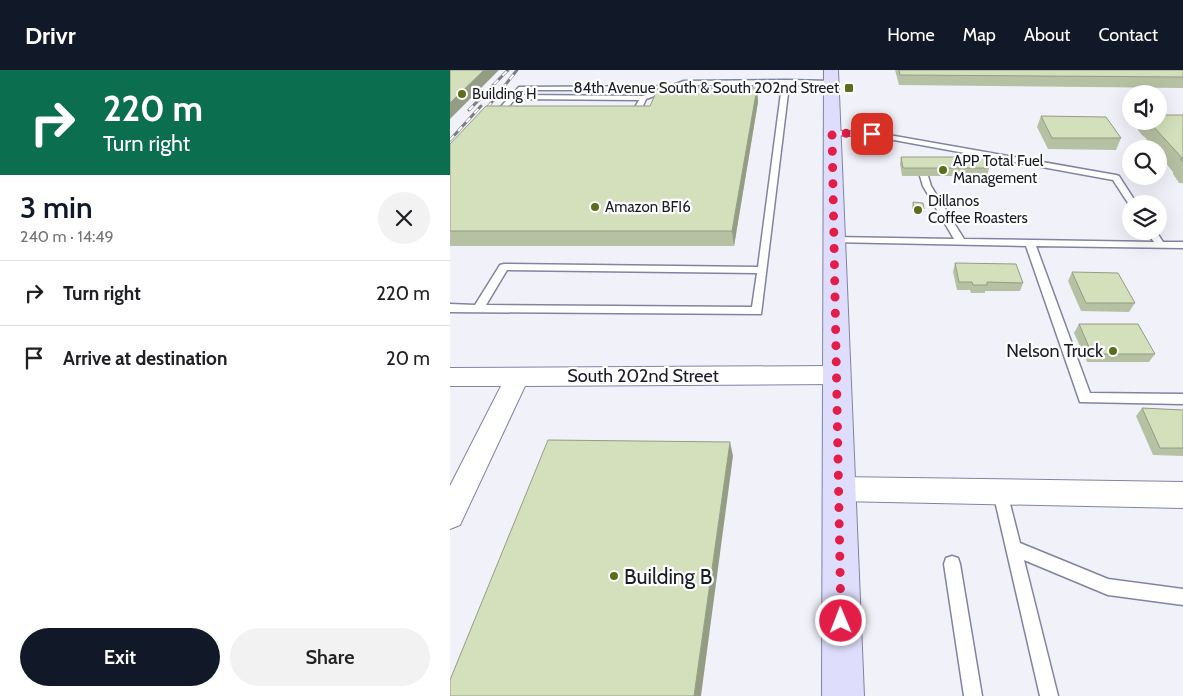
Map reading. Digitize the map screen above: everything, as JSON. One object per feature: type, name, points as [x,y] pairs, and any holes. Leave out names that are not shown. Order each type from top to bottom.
[{"type":"main road","points":[[831,76],[835,375],[843,696]]},
{"type":"street","name":"South 202nd Street","points":[[450,377],[835,375]]},
{"type":"street","points":[[450,516],[517,377]]},
{"type":"street","points":[[838,489],[1183,495]]},
{"type":"lane","points":[[514,97],[644,98],[684,83],[786,82],[831,76]]},
{"type":"lane","points":[[450,308],[757,311],[786,82]]},
{"type":"lane","points":[[508,115],[498,115],[521,88],[670,88]]},
{"type":"lane","points":[[616,115],[635,115],[638,106],[644,98]]},
{"type":"lane","points":[[506,106],[515,106]]},
{"type":"lane","points":[[628,106],[638,106]]},
{"type":"lane","points":[[832,133],[872,134],[916,145],[1116,178],[1127,195]]},
{"type":"lane","points":[[924,176],[927,186],[961,242]]},
{"type":"lane","points":[[833,240],[1183,245]]},
{"type":"lane","points":[[1157,240],[1160,244]]},
{"type":"lane","points":[[1030,243],[1084,398],[1183,399]]},
{"type":"lane","points":[[478,308],[504,267],[762,270]]},
{"type":"lane","points":[[1000,492],[1049,696]]},
{"type":"lane","points":[[1014,548],[1108,587],[1183,597]]},
{"type":"lane","points":[[952,564],[973,696]]},
{"type":"building","points":[[450,70],[484,70],[450,103]]},
{"type":"building","points":[[899,70],[1183,70],[1183,77],[900,75]]},
{"type":"building","name":"Amazon BFI6","points":[[658,88],[757,88],[732,231],[450,231],[450,144],[486,106],[650,106]]},
{"type":"building","points":[[1167,115],[1183,115],[1183,159],[1157,130],[1167,130]]},
{"type":"building","points":[[1041,116],[1106,117],[1121,138],[1052,138]]},
{"type":"building","points":[[901,157],[985,157],[989,168],[903,168]]},
{"type":"building","points":[[913,202],[923,203],[924,209],[914,209]]},
{"type":"building","points":[[955,263],[1016,264],[1023,283],[987,282],[987,285],[973,285],[972,282],[959,282]]},
{"type":"building","points":[[1072,272],[1118,273],[1135,303],[1086,303]]},
{"type":"building","points":[[1079,324],[1138,324],[1155,354],[1092,354]]},
{"type":"building","points":[[1142,408],[1183,410],[1183,448],[1160,448]]},
{"type":"building","name":"Building B","points":[[548,440],[730,442],[694,696],[450,696],[450,680]]},
{"type":"railway","points":[[469,110],[508,70]]},
{"type":"railway","points":[[480,117],[517,70]]},
{"type":"railway","points":[[450,140],[481,106]]},
{"type":"place","name":"84th Avenue South & South 202nd Street","points":[[849,88]]},
{"type":"place","name":"Building H","points":[[462,94]]},
{"type":"place","name":"APP Total Fuel Management","points":[[943,170]]},
{"type":"place","name":"Amazon BFI6","points":[[595,207]]},
{"type":"place","name":"Dillanos Coffee Roasters","points":[[918,210]]},
{"type":"place","name":"Nelson Truck","points":[[1113,351]]},
{"type":"place","name":"Building B","points":[[614,576]]},
{"type":"route","points":[[841,621],[832,133],[872,134]]}]
